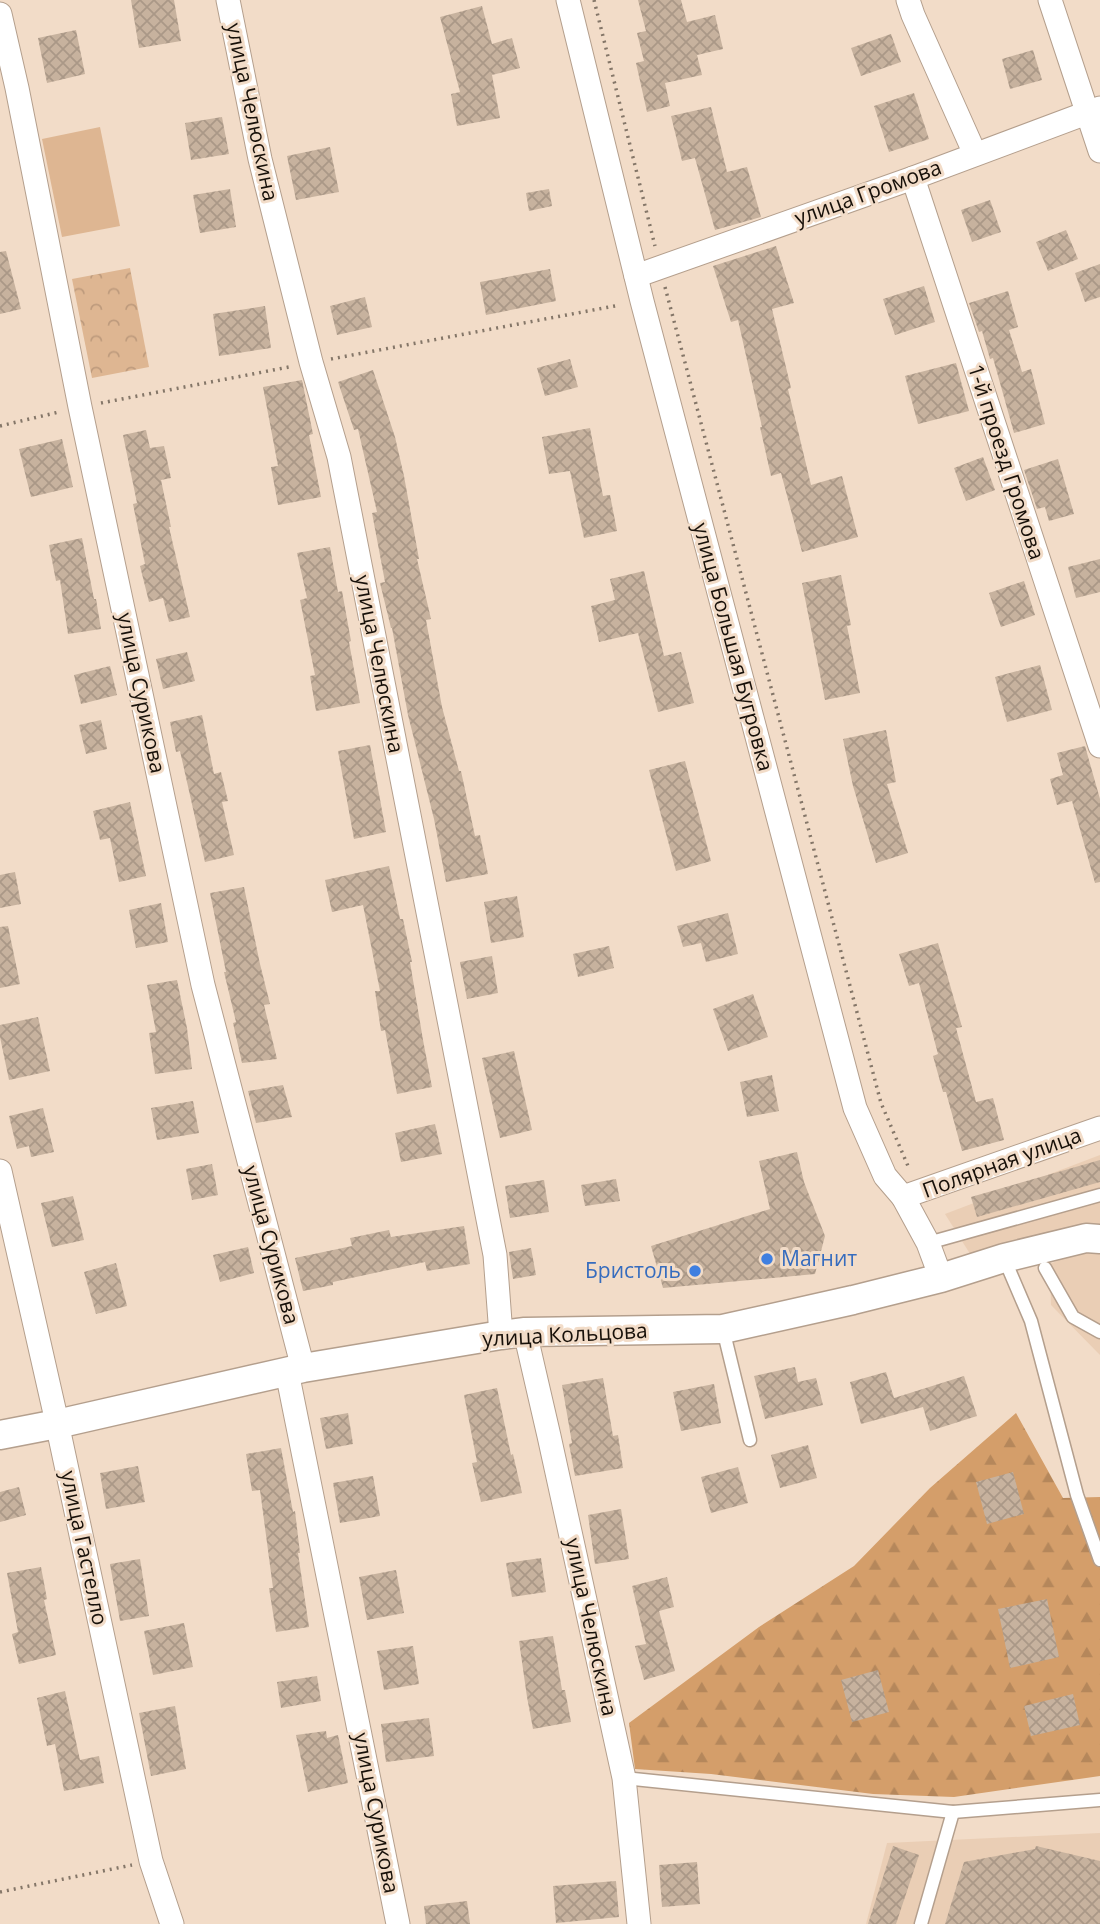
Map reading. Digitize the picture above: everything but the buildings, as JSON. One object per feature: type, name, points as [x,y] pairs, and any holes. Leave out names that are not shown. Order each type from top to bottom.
[{"type":"street","name":"улица Челюскина","points":[[228,0],[260,159],[341,471],[495,1255],[513,1334],[550,1436],[624,1778],[639,1924]]},
{"type":"street","name":"улица Большая Бугровка","points":[[568,0],[642,301],[855,1108],[885,1176],[914,1194],[941,1278]]},
{"type":"street","points":[[908,0],[975,154]]},
{"type":"street","points":[[1049,0],[1094,110],[1100,150]]},
{"type":"street","name":"улица Сурикова","points":[[0,14],[80,407],[203,985],[295,1370],[398,1924]]},
{"type":"street","name":"улица Громова","points":[[636,276],[913,178],[1094,110]]},
{"type":"street","name":"1-й проезд Громова","points":[[913,178],[1100,746]]},
{"type":"street","name":"Полярная улица","points":[[914,1194],[1100,1128]]},
{"type":"street","name":"улица Гастелло","points":[[0,1171],[151,1861],[172,1924]]},
{"type":"street","name":"улица Кольцова","points":[[0,1435],[295,1370],[513,1334],[723,1329],[853,1300],[941,1278],[1004,1258],[1093,1238]]},
{"type":"lane","points":[[928,1243],[1100,1195]]},
{"type":"lane","points":[[1004,1258],[1031,1321],[1077,1495],[1100,1560]]},
{"type":"lane","points":[[1045,1268],[1073,1317],[1100,1332]]},
{"type":"lane","points":[[723,1329],[750,1440]]},
{"type":"lane","points":[[624,1778],[953,1812],[1100,1800]]},
{"type":"lane","points":[[921,1924],[953,1812]]},
{"type":"path","points":[[594,0],[660,267],[881,1103],[911,1172],[914,1194]]},
{"type":"path","points":[[0,426],[80,407],[311,362],[642,301]]},
{"type":"path","points":[[0,1892],[151,1861]]},
{"type":"shaded area","points":[[1100,1155],[1100,1225],[972,1257],[945,1214]]},
{"type":"shaded area","points":[[1084,1249],[1100,1249],[1100,1355],[1051,1305],[1050,1264]]},
{"type":"shaded area","points":[[1100,1833],[1100,1924],[866,1924],[887,1843]]},
{"type":"green space","points":[[100,127],[120,226],[62,237],[42,139]]},
{"type":"green space","points":[[130,268],[149,367],[92,378],[72,279]]},
{"type":"green space","points":[[1016,1413],[1063,1498],[1100,1497],[1100,1776],[954,1797],[873,1794],[711,1774],[635,1769],[629,1723],[759,1627],[854,1566],[930,1488]]},
{"type":"place","name":"Магнит","points":[[767,1259]]},
{"type":"place","name":"Бристоль","points":[[695,1271]]}]
